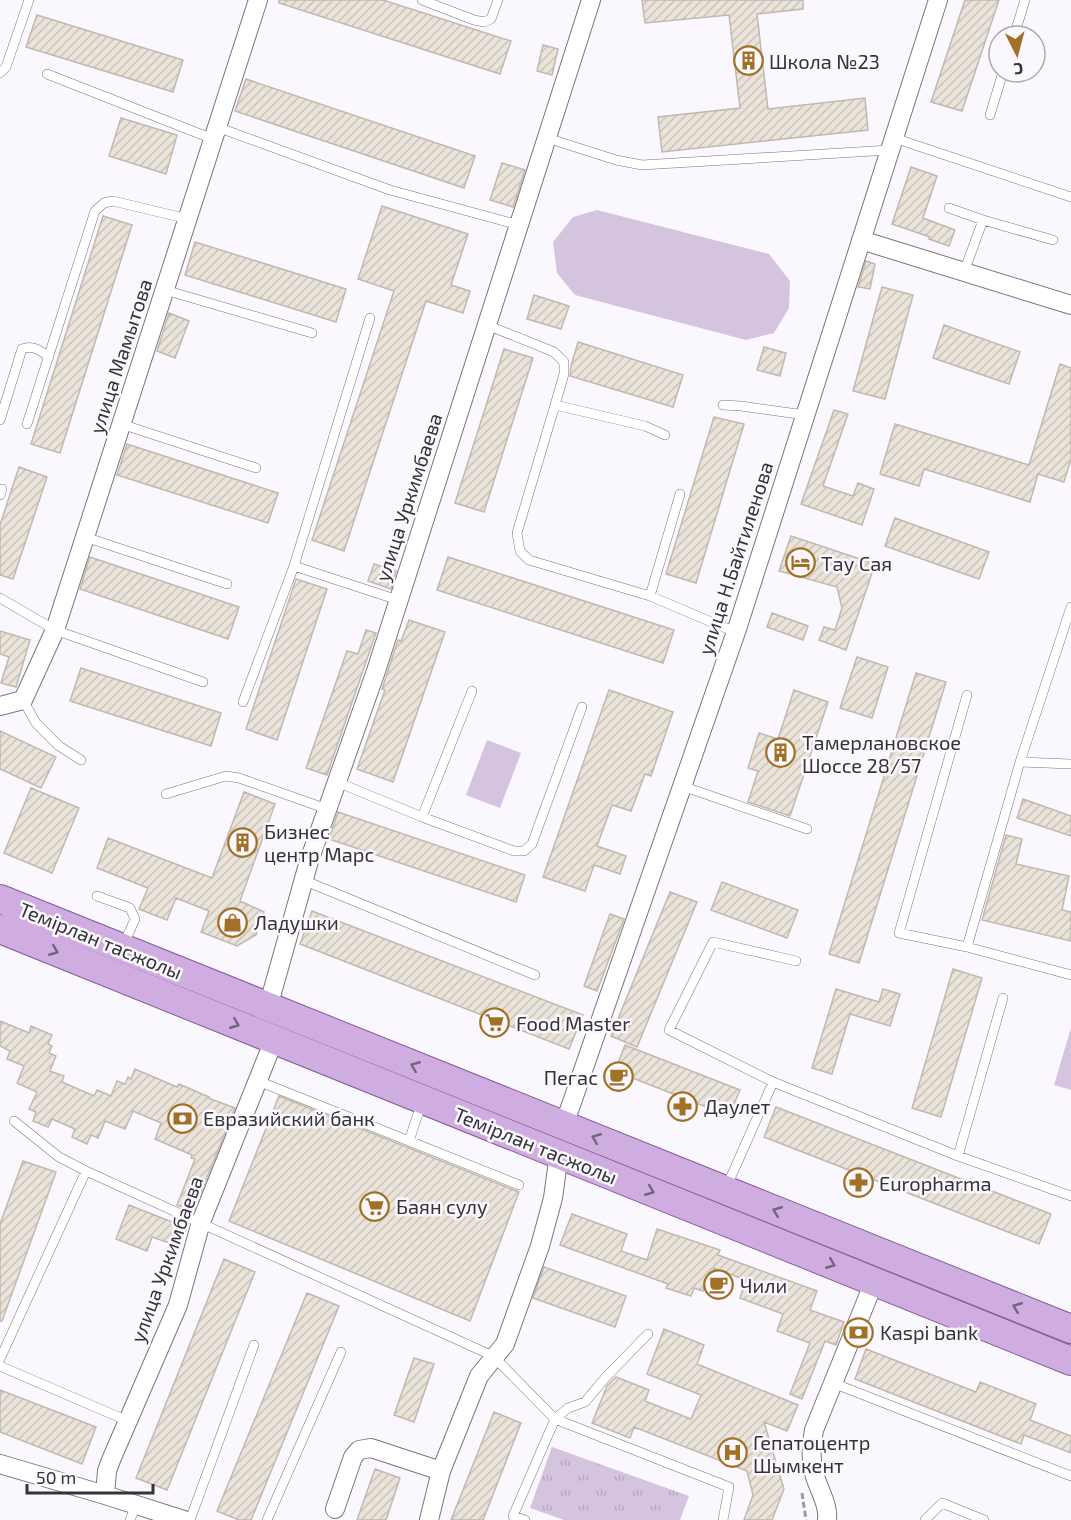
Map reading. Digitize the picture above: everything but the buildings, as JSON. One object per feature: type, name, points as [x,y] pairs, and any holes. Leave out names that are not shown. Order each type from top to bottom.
[{"type":"main road","name":"Темірлан тасжолы","points":[[0,899],[1071,1329]]},
{"type":"main road","name":"Темірлан тасжолы","points":[[0,929],[1071,1361]]},
{"type":"street","name":"улица Мамытова","points":[[23,700],[55,630],[258,0]]},
{"type":"street","name":"улица Уркимбаева","points":[[268,1007],[303,880],[376,671],[591,0]]},
{"type":"street","name":"улица Н.Байтиленова","points":[[564,1125],[737,629],[938,0]]},
{"type":"street","points":[[861,240],[1071,305]]},
{"type":"street","points":[[0,706],[23,700]]},
{"type":"street","name":"улица Уркимбаева","points":[[105,1495],[107,1471],[178,1305],[201,1222],[274,1040]]},
{"type":"street","points":[[429,1520],[441,1471],[479,1376],[505,1344],[540,1246],[553,1198],[559,1154]]},
{"type":"street","points":[[827,1520],[828,1513],[814,1473],[810,1448],[814,1430],[874,1282]]},
{"type":"street","points":[[335,1509],[353,1457],[359,1450],[371,1448],[441,1471]]},
{"type":"street","points":[[0,1464],[105,1495],[133,1512],[184,1520]]},
{"type":"lane","points":[[0,73],[6,67],[29,0]]},
{"type":"lane","points":[[422,0],[484,22],[491,19],[498,0]]},
{"type":"lane","points":[[1018,24],[1025,0]]},
{"type":"lane","points":[[47,74],[215,133],[390,190],[519,225]]},
{"type":"lane","points":[[990,115],[999,84]]},
{"type":"lane","points":[[547,138],[616,160],[642,165],[892,144],[1071,196]]},
{"type":"lane","points":[[27,424],[94,211],[113,201],[188,219]]},
{"type":"lane","points":[[949,208],[1053,240]]},
{"type":"lane","points":[[964,272],[983,220]]},
{"type":"lane","points":[[165,290],[312,333]]},
{"type":"lane","points":[[243,702],[294,566],[370,318]]},
{"type":"lane","points":[[487,325],[554,352],[564,362],[564,374],[517,533],[520,550],[529,560],[650,596],[728,629],[737,629]]},
{"type":"lane","points":[[0,420],[22,349],[29,346],[49,357]]},
{"type":"lane","points":[[555,405],[645,426],[664,435]]},
{"type":"lane","points":[[723,405],[805,415]]},
{"type":"lane","points":[[122,424],[256,468]]},
{"type":"lane","points":[[650,596],[680,494]]},
{"type":"lane","points":[[85,537],[227,584]]},
{"type":"lane","points":[[294,566],[398,600]]},
{"type":"lane","points":[[0,598],[55,630],[203,682]]},
{"type":"lane","points":[[967,947],[1020,762],[1071,607]]},
{"type":"lane","points":[[422,817],[472,691]]},
{"type":"lane","points":[[967,695],[899,933],[967,947],[1071,975]]},
{"type":"lane","points":[[23,700],[36,723],[59,746],[81,760]]},
{"type":"lane","points":[[337,782],[514,851],[524,851],[532,844],[582,707]]},
{"type":"lane","points":[[1020,762],[1071,764]]},
{"type":"lane","points":[[166,794],[226,776],[239,778],[327,808]]},
{"type":"lane","points":[[682,786],[807,829]]},
{"type":"lane","points":[[303,880],[535,975]]},
{"type":"lane","points":[[97,896],[130,908],[135,919],[122,948]]},
{"type":"lane","points":[[796,961],[713,942],[669,1030],[773,1082],[958,1156],[1071,1196]]},
{"type":"lane","points":[[958,1156],[1003,998]]},
{"type":"lane","points":[[258,1081],[519,1185]]},
{"type":"lane","points":[[725,1190],[773,1082]]},
{"type":"lane","points":[[409,1141],[422,1099]]},
{"type":"lane","points":[[14,1121],[59,1157],[86,1171],[494,1356],[555,1419],[729,1487],[723,1520]]},
{"type":"lane","points":[[0,1359],[86,1171]]},
{"type":"lane","points":[[525,1520],[513,1516],[555,1419],[568,1408],[585,1402],[648,1334]]},
{"type":"lane","points":[[190,1520],[254,1345]]},
{"type":"lane","points":[[267,1520],[341,1352]]},
{"type":"lane","points":[[0,1366],[128,1421]]},
{"type":"lane","points":[[833,1383],[1071,1476]]},
{"type":"lane","points":[[926,1520],[942,1503],[984,1520]]},
{"type":"green space","points":[[597,210],[769,254],[790,281],[789,308],[774,333],[746,340],[575,295],[557,273],[553,242],[573,217]]},
{"type":"green space","points":[[487,740],[521,753],[500,808],[466,795]]},
{"type":"green space","points":[[1071,1028],[1071,1090],[1054,1085]]},
{"type":"green space","points":[[552,1447],[689,1496],[680,1520],[564,1520],[530,1508]]},
{"type":"place","name":"Школа №23","points":[[748,61]]},
{"type":"place","name":"Тау Сая","points":[[800,563]]},
{"type":"place","name":"Тамерлановское Шоссе 28/57","points":[[781,753]]},
{"type":"place","name":"Бизнес центр Марс","points":[[243,842]]},
{"type":"place","name":"Ладушки","points":[[233,922]]},
{"type":"place","name":"Food Master","points":[[495,1023]]},
{"type":"place","name":"Пегас","points":[[619,1077]]},
{"type":"place","name":"Даулет","points":[[683,1106]]},
{"type":"place","name":"Евразийский банк","points":[[182,1118]]},
{"type":"place","name":"Europharma","points":[[858,1183]]},
{"type":"place","name":"Баян сулу","points":[[375,1206]]},
{"type":"place","name":"Чили","points":[[719,1285]]},
{"type":"place","name":"Kaspi bank","points":[[859,1332]]},
{"type":"place","name":"Гепатоцентр Шымкент","points":[[732,1453]]}]
